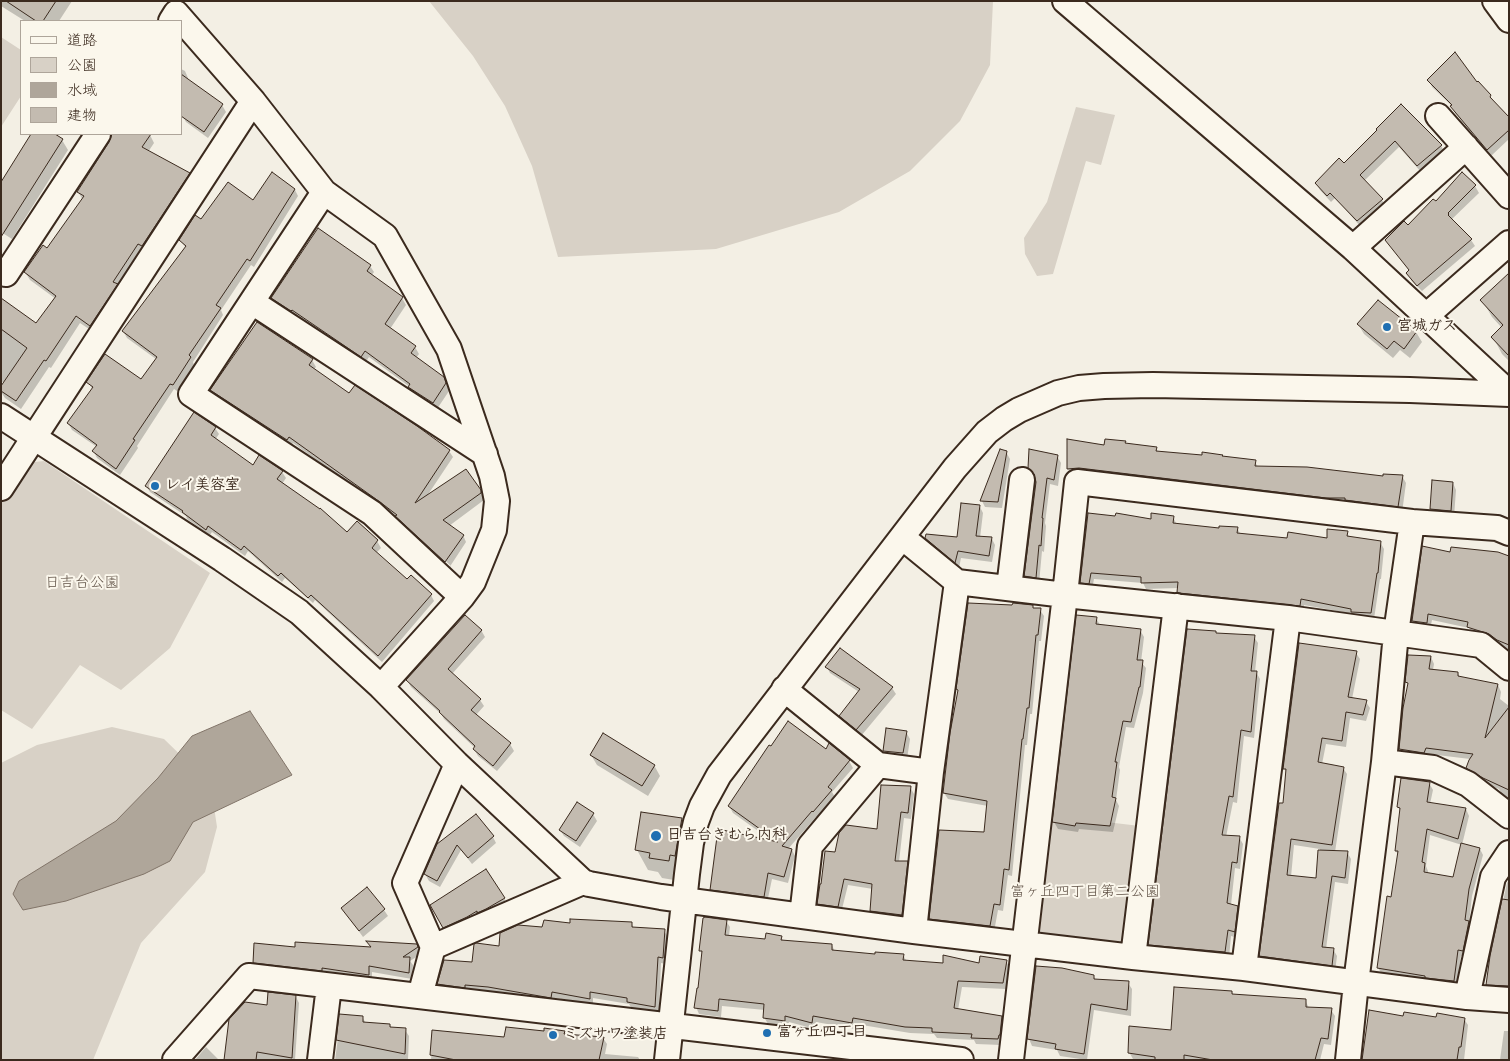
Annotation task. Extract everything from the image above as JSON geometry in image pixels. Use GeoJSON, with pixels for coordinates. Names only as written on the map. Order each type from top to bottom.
{"type":"FeatureCollection","features":[{"type":"Feature","properties":{"kind":"street"},"geometry":{"type":"LineString","coordinates":[[1065,1],[1353,248],[1509,394]]}},
{"type":"Feature","properties":{"kind":"street"},"geometry":{"type":"LineString","coordinates":[[1494,1],[1509,20]]}},
{"type":"Feature","properties":{"kind":"street"},"geometry":{"type":"LineString","coordinates":[[172,20],[176,13],[253,101],[324,192],[385,236],[449,349],[492,476],[497,501],[494,530],[473,582],[462,597],[381,687]]}},
{"type":"Feature","properties":{"kind":"street"},"geometry":{"type":"LineString","coordinates":[[1,488],[253,101]]}},
{"type":"Feature","properties":{"kind":"street"},"geometry":{"type":"LineString","coordinates":[[1438,116],[1509,196]]}},
{"type":"Feature","properties":{"kind":"street"},"geometry":{"type":"LineString","coordinates":[[1,271],[6,274],[97,135]]}},
{"type":"Feature","properties":{"kind":"street"},"geometry":{"type":"LineString","coordinates":[[1353,248],[1466,148]]}},
{"type":"Feature","properties":{"kind":"street"},"geometry":{"type":"LineString","coordinates":[[324,192],[191,394],[372,513],[462,597]]}},
{"type":"Feature","properties":{"kind":"street"},"geometry":{"type":"LineString","coordinates":[[1426,316],[1509,242]]}},
{"type":"Feature","properties":{"kind":"street"},"geometry":{"type":"LineString","coordinates":[[252,302],[485,454]]}},
{"type":"Feature","properties":{"kind":"street"},"geometry":{"type":"LineString","coordinates":[[667,1060],[691,843],[702,806],[719,775],[784,689],[955,468],[987,432],[1019,410],[1051,396],[1080,388],[1104,386],[1153,385],[1455,391],[1509,394]]}},
{"type":"Feature","properties":{"kind":"street"},"geometry":{"type":"LineString","coordinates":[[1,416],[222,559],[299,612],[381,687],[457,764],[583,882],[596,886],[685,900],[914,931],[1244,968],[1467,997],[1509,1000]]}},
{"type":"Feature","properties":{"kind":"street"},"geometry":{"type":"LineString","coordinates":[[1009,588],[1022,480]]}},
{"type":"Feature","properties":{"kind":"street"},"geometry":{"type":"LineString","coordinates":[[1011,1060],[1077,482],[1412,522],[1497,528],[1509,533]]}},
{"type":"Feature","properties":{"kind":"street"},"geometry":{"type":"LineString","coordinates":[[1348,1060],[1384,762],[1396,633],[1412,522]]}},
{"type":"Feature","properties":{"kind":"street"},"geometry":{"type":"LineString","coordinates":[[902,537],[957,582],[1288,618],[1481,645],[1509,668]]}},
{"type":"Feature","properties":{"kind":"street"},"geometry":{"type":"LineString","coordinates":[[914,931],[931,772],[957,582]]}},
{"type":"Feature","properties":{"kind":"street"},"geometry":{"type":"LineString","coordinates":[[1133,957],[1176,606]]}},
{"type":"Feature","properties":{"kind":"street"},"geometry":{"type":"LineString","coordinates":[[1244,968],[1288,618]]}},
{"type":"Feature","properties":{"kind":"street"},"geometry":{"type":"LineString","coordinates":[[784,689],[878,765],[931,772]]}},
{"type":"Feature","properties":{"kind":"street"},"geometry":{"type":"LineString","coordinates":[[1384,762],[1433,768],[1468,784],[1509,816]]}},
{"type":"Feature","properties":{"kind":"street"},"geometry":{"type":"LineString","coordinates":[[420,996],[433,947],[405,883],[457,764]]}},
{"type":"Feature","properties":{"kind":"street"},"geometry":{"type":"LineString","coordinates":[[802,916],[810,846],[878,765]]}},
{"type":"Feature","properties":{"kind":"street"},"geometry":{"type":"LineString","coordinates":[[1467,997],[1493,877],[1509,852]]}},
{"type":"Feature","properties":{"kind":"street"},"geometry":{"type":"LineString","coordinates":[[433,947],[583,882]]}},
{"type":"Feature","properties":{"kind":"street"},"geometry":{"type":"LineString","coordinates":[[175,1060],[249,976],[961,1060]]}},
{"type":"Feature","properties":{"kind":"street"},"geometry":{"type":"LineString","coordinates":[[320,1060],[329,986]]}},
{"type":"Feature","properties":{"kind":"green space"},"geometry":{"type":"Polygon","coordinates":[[[429,1],[993,1],[990,65],[960,121],[910,171],[839,212],[716,249],[558,257],[532,166],[505,106],[473,56],[429,1]]]}},
{"type":"Feature","properties":{"kind":"green space"},"geometry":{"type":"Polygon","coordinates":[[[1,37],[20,49],[20,98],[1,127],[1,37]]]}},
{"type":"Feature","properties":{"kind":"green space"},"geometry":{"type":"Polygon","coordinates":[[[1076,107],[1115,115],[1101,165],[1086,161],[1053,274],[1037,276],[1025,254],[1024,238],[1047,202],[1076,107]]]}},
{"type":"Feature","properties":{"kind":"green space","name":"日吉台公園"},"geometry":{"type":"Polygon","coordinates":[[[44,461],[210,573],[170,648],[121,690],[80,665],[32,729],[1,710],[1,502],[26,463],[44,461]]]}},
{"type":"Feature","properties":{"kind":"green space"},"geometry":{"type":"Polygon","coordinates":[[[112,727],[164,739],[199,773],[213,800],[217,827],[205,872],[141,943],[93,1060],[1,1060],[1,763],[37,745],[112,727]]]}},
{"type":"Feature","properties":{"kind":"green space","name":"富ヶ丘四丁目第二公園"},"geometry":{"type":"Polygon","coordinates":[[[1047,815],[1140,826],[1129,940],[1118,949],[1041,937],[1031,925],[1047,815]]]}},
{"type":"Feature","properties":{"kind":"water"},"geometry":{"type":"Polygon","coordinates":[[[250,711],[292,775],[193,822],[170,861],[144,874],[66,901],[23,910],[13,894],[19,881],[116,821],[158,778],[192,736],[250,711]]]}},
{"type":"Feature","properties":{"kind":"building"},"geometry":{"type":"Polygon","coordinates":[[[6,1],[56,1],[44,20],[34,20],[6,1]]]}},
{"type":"Feature","properties":{"kind":"building"},"geometry":{"type":"Polygon","coordinates":[[[1455,52],[1477,82],[1491,95],[1490,97],[1509,117],[1509,130],[1487,150],[1450,106],[1452,105],[1427,80],[1455,52]]]}},
{"type":"Feature","properties":{"kind":"building"},"geometry":{"type":"Polygon","coordinates":[[[182,75],[223,104],[204,132],[182,117],[182,75]]]}},
{"type":"Feature","properties":{"kind":"building"},"geometry":{"type":"Polygon","coordinates":[[[1401,104],[1442,145],[1417,166],[1395,141],[1360,175],[1383,199],[1357,221],[1330,193],[1327,196],[1315,183],[1339,158],[1344,163],[1401,104]]]}},
{"type":"Feature","properties":{"kind":"building"},"geometry":{"type":"Polygon","coordinates":[[[30,135],[57,135],[63,139],[1,237],[1,182],[30,135]]]}},
{"type":"Feature","properties":{"kind":"building"},"geometry":{"type":"Polygon","coordinates":[[[112,135],[150,135],[142,147],[190,173],[142,246],[138,244],[113,282],[118,284],[90,326],[76,316],[16,401],[1,391],[1,386],[27,348],[1,329],[1,298],[36,323],[56,296],[24,272],[43,245],[47,248],[84,196],[77,192],[112,135]]]}},
{"type":"Feature","properties":{"kind":"building"},"geometry":{"type":"Polygon","coordinates":[[[272,172],[295,189],[250,261],[247,259],[216,305],[221,308],[189,355],[191,357],[173,385],[170,384],[133,439],[135,440],[116,469],[92,451],[97,445],[67,423],[93,387],[86,382],[105,354],[141,379],[157,357],[122,331],[186,246],[179,240],[195,215],[201,219],[228,182],[253,200],[272,172]]]}},
{"type":"Feature","properties":{"kind":"building"},"geometry":{"type":"Polygon","coordinates":[[[1462,172],[1476,185],[1448,215],[1472,239],[1417,286],[1406,273],[1409,270],[1385,240],[1404,221],[1408,225],[1433,199],[1436,201],[1462,172]]]}},
{"type":"Feature","properties":{"kind":"building"},"geometry":{"type":"Polygon","coordinates":[[[318,228],[371,265],[367,271],[403,297],[385,324],[416,346],[411,353],[444,377],[446,383],[433,403],[408,387],[410,384],[365,351],[361,357],[271,298],[318,228]]]}},
{"type":"Feature","properties":{"kind":"building"},"geometry":{"type":"Polygon","coordinates":[[[1509,273],[1509,356],[1491,337],[1503,325],[1480,300],[1509,273]]]}},
{"type":"Feature","properties":{"kind":"building","name":"宮城ガス"},"geometry":{"type":"Polygon","coordinates":[[[1378,300],[1417,331],[1404,349],[1394,341],[1387,349],[1357,324],[1378,300]]]}},
{"type":"Feature","properties":{"kind":"building"},"geometry":{"type":"Polygon","coordinates":[[[257,322],[313,359],[309,365],[349,393],[355,385],[450,450],[415,503],[466,469],[481,490],[481,493],[443,520],[464,535],[445,562],[395,516],[397,515],[380,502],[289,437],[287,440],[210,390],[257,322]]]}},
{"type":"Feature","properties":{"kind":"building"},"geometry":{"type":"Polygon","coordinates":[[[194,412],[216,427],[211,435],[253,465],[259,455],[283,471],[277,479],[320,508],[347,532],[357,521],[378,540],[372,548],[407,579],[411,575],[432,594],[378,656],[311,595],[308,598],[281,573],[278,576],[244,546],[241,550],[208,526],[206,530],[183,511],[145,486],[194,412]]]}},
{"type":"Feature","properties":{"kind":"building"},"geometry":{"type":"Polygon","coordinates":[[[1067,439],[1104,445],[1105,439],[1126,441],[1125,443],[1157,447],[1156,451],[1202,455],[1202,452],[1256,460],[1255,466],[1307,467],[1383,476],[1383,474],[1403,475],[1398,507],[1345,500],[1345,498],[1326,498],[1079,468],[1067,469],[1067,439]]]}},
{"type":"Feature","properties":{"kind":"building"},"geometry":{"type":"Polygon","coordinates":[[[1000,449],[1007,451],[998,502],[980,501],[1000,449]]]}},
{"type":"Feature","properties":{"kind":"building"},"geometry":{"type":"Polygon","coordinates":[[[1029,449],[1058,455],[1054,480],[1047,478],[1036,578],[1024,576],[1036,482],[1034,474],[1028,468],[1029,449]]]}},
{"type":"Feature","properties":{"kind":"building"},"geometry":{"type":"Polygon","coordinates":[[[1432,480],[1453,482],[1451,511],[1430,509],[1432,480]]]}},
{"type":"Feature","properties":{"kind":"building"},"geometry":{"type":"Polygon","coordinates":[[[961,503],[980,505],[976,536],[992,537],[989,556],[958,551],[955,563],[925,538],[926,534],[957,537],[961,503]]]}},
{"type":"Feature","properties":{"kind":"building"},"geometry":{"type":"Polygon","coordinates":[[[1088,513],[1115,516],[1116,513],[1151,519],[1151,513],[1174,516],[1173,523],[1219,528],[1219,526],[1238,527],[1237,533],[1287,538],[1288,532],[1327,538],[1327,529],[1348,531],[1347,536],[1381,541],[1371,613],[1351,612],[1351,609],[1301,599],[1300,606],[1179,593],[1177,592],[1178,582],[1141,583],[1141,577],[1091,573],[1089,584],[1080,583],[1088,513]]]}},
{"type":"Feature","properties":{"kind":"building"},"geometry":{"type":"Polygon","coordinates":[[[1422,546],[1450,552],[1451,547],[1498,552],[1509,556],[1509,645],[1489,634],[1467,627],[1468,622],[1428,614],[1427,623],[1412,621],[1422,546]]]}},
{"type":"Feature","properties":{"kind":"building"},"geometry":{"type":"Polygon","coordinates":[[[968,603],[1012,605],[1013,603],[1033,605],[1033,608],[1041,608],[1038,635],[1036,635],[1029,708],[1027,708],[1022,739],[1009,870],[1004,869],[1000,905],[994,904],[990,926],[929,919],[939,830],[984,832],[987,801],[943,793],[968,603]]]}},
{"type":"Feature","properties":{"kind":"building"},"geometry":{"type":"Polygon","coordinates":[[[465,615],[482,630],[448,669],[481,699],[471,710],[511,743],[493,766],[473,749],[475,746],[406,680],[465,615]]]}},
{"type":"Feature","properties":{"kind":"building"},"geometry":{"type":"Polygon","coordinates":[[[1076,615],[1097,617],[1096,624],[1141,629],[1137,660],[1143,660],[1140,687],[1131,722],[1123,721],[1115,762],[1117,762],[1112,797],[1116,798],[1110,826],[1076,823],[1075,826],[1052,822],[1076,615]]]}},
{"type":"Feature","properties":{"kind":"building"},"geometry":{"type":"Polygon","coordinates":[[[1187,629],[1255,635],[1251,671],[1257,671],[1251,732],[1241,730],[1233,797],[1229,796],[1222,835],[1240,836],[1237,863],[1232,862],[1227,903],[1238,906],[1235,932],[1228,930],[1225,952],[1148,945],[1187,629]]]}},
{"type":"Feature","properties":{"kind":"building"},"geometry":{"type":"Polygon","coordinates":[[[1299,643],[1357,651],[1348,697],[1367,700],[1363,715],[1346,712],[1342,741],[1322,738],[1318,762],[1344,767],[1332,845],[1291,839],[1287,875],[1316,878],[1318,850],[1348,851],[1345,878],[1332,876],[1322,947],[1334,948],[1332,966],[1259,956],[1279,803],[1283,803],[1286,769],[1283,769],[1299,643]]]}},
{"type":"Feature","properties":{"kind":"building"},"geometry":{"type":"Polygon","coordinates":[[[840,648],[893,687],[856,730],[839,716],[860,689],[825,667],[840,648]]]}},
{"type":"Feature","properties":{"kind":"building"},"geometry":{"type":"Polygon","coordinates":[[[1408,655],[1431,656],[1429,669],[1458,672],[1458,676],[1498,684],[1485,738],[1509,707],[1509,790],[1466,768],[1473,754],[1426,748],[1424,753],[1399,749],[1403,708],[1408,683],[1405,682],[1408,655]]]}},
{"type":"Feature","properties":{"kind":"building"},"geometry":{"type":"Polygon","coordinates":[[[788,721],[826,749],[829,743],[850,760],[828,787],[832,790],[782,846],[792,849],[784,877],[768,873],[764,897],[710,890],[718,829],[778,842],[728,806],[769,745],[771,746],[788,721]]]}},
{"type":"Feature","properties":{"kind":"building"},"geometry":{"type":"Polygon","coordinates":[[[886,728],[907,731],[903,753],[883,751],[886,728]]]}},
{"type":"Feature","properties":{"kind":"building"},"geometry":{"type":"Polygon","coordinates":[[[603,733],[655,765],[642,786],[590,755],[603,733]]]}},
{"type":"Feature","properties":{"kind":"building"},"geometry":{"type":"Polygon","coordinates":[[[1401,778],[1430,782],[1427,802],[1466,808],[1458,839],[1427,829],[1422,862],[1425,863],[1424,872],[1453,877],[1461,843],[1480,848],[1469,889],[1465,920],[1469,921],[1463,951],[1458,950],[1454,981],[1425,978],[1425,976],[1377,968],[1387,896],[1391,897],[1398,851],[1395,851],[1400,808],[1397,807],[1401,778]]]}},
{"type":"Feature","properties":{"kind":"building"},"geometry":{"type":"Polygon","coordinates":[[[881,785],[911,786],[908,813],[901,812],[895,861],[908,861],[902,915],[870,911],[872,884],[844,879],[838,907],[817,904],[825,851],[835,852],[839,833],[846,825],[877,829],[881,785]]]}},
{"type":"Feature","properties":{"kind":"building"},"geometry":{"type":"Polygon","coordinates":[[[577,802],[594,813],[576,841],[559,830],[577,802]]]}},
{"type":"Feature","properties":{"kind":"building"},"geometry":{"type":"Polygon","coordinates":[[[641,812],[682,818],[675,856],[670,855],[669,861],[649,858],[650,853],[635,850],[641,812]]]}},
{"type":"Feature","properties":{"kind":"building"},"geometry":{"type":"Polygon","coordinates":[[[476,814],[494,836],[468,858],[457,845],[437,881],[424,874],[437,844],[476,814]]]}},
{"type":"Feature","properties":{"kind":"building"},"geometry":{"type":"Polygon","coordinates":[[[486,869],[505,898],[486,909],[477,913],[477,911],[443,928],[430,905],[486,869]]]}},
{"type":"Feature","properties":{"kind":"building"},"geometry":{"type":"Polygon","coordinates":[[[367,887],[385,909],[359,931],[341,908],[367,887]]]}},
{"type":"Feature","properties":{"kind":"building"},"geometry":{"type":"Polygon","coordinates":[[[1502,899],[1509,900],[1509,986],[1486,985],[1490,956],[1502,899]]]}},
{"type":"Feature","properties":{"kind":"building"},"geometry":{"type":"Polygon","coordinates":[[[703,918],[727,920],[725,935],[765,939],[766,933],[782,936],[781,940],[832,944],[832,950],[875,954],[875,952],[904,954],[903,960],[943,963],[943,955],[979,963],[980,956],[1007,960],[1003,983],[958,981],[954,1008],[1002,1016],[1000,1035],[998,1039],[971,1038],[972,1034],[932,1032],[932,1028],[905,1027],[853,1018],[852,1023],[813,1016],[812,1023],[785,1016],[785,1021],[763,1018],[764,1004],[719,999],[718,1011],[694,1008],[702,951],[699,951],[703,918]]]}},
{"type":"Feature","properties":{"kind":"building"},"geometry":{"type":"Polygon","coordinates":[[[570,919],[632,922],[632,927],[665,929],[663,958],[658,957],[655,1007],[627,1002],[627,998],[590,992],[590,999],[552,992],[551,998],[488,987],[465,985],[465,988],[437,984],[444,960],[472,962],[474,944],[476,943],[499,946],[500,933],[518,925],[542,927],[544,920],[570,923],[570,919]]]}},
{"type":"Feature","properties":{"kind":"building"},"geometry":{"type":"Polygon","coordinates":[[[366,941],[417,944],[418,947],[403,957],[410,957],[409,973],[369,966],[369,975],[322,968],[322,971],[253,963],[254,943],[295,947],[295,942],[371,947],[366,941]]]}},
{"type":"Feature","properties":{"kind":"building"},"geometry":{"type":"Polygon","coordinates":[[[1036,966],[1062,968],[1094,975],[1094,979],[1129,981],[1127,1010],[1091,1004],[1084,1054],[1055,1049],[1056,1044],[1027,1039],[1036,966]]]}},
{"type":"Feature","properties":{"kind":"building"},"geometry":{"type":"Polygon","coordinates":[[[1174,987],[1232,991],[1232,994],[1306,999],[1306,1007],[1332,1008],[1328,1039],[1321,1038],[1315,1060],[1213,1060],[1184,1055],[1184,1060],[1155,1060],[1155,1057],[1128,1053],[1129,1026],[1171,1030],[1174,987]]]}},
{"type":"Feature","properties":{"kind":"building"},"geometry":{"type":"Polygon","coordinates":[[[268,992],[296,995],[292,1058],[257,1052],[256,1060],[224,1060],[229,1019],[245,1002],[267,1005],[268,992]]]}},
{"type":"Feature","properties":{"kind":"building"},"geometry":{"type":"Polygon","coordinates":[[[1369,1010],[1403,1016],[1404,1012],[1436,1017],[1437,1013],[1465,1018],[1457,1060],[1362,1060],[1369,1010]]]}},
{"type":"Feature","properties":{"kind":"building"},"geometry":{"type":"Polygon","coordinates":[[[339,1014],[363,1016],[363,1022],[390,1024],[390,1027],[406,1028],[405,1054],[336,1040],[339,1014]]]}},
{"type":"Feature","properties":{"kind":"building"},"geometry":{"type":"Polygon","coordinates":[[[506,1027],[544,1031],[544,1028],[565,1031],[564,1034],[604,1037],[599,1060],[456,1060],[430,1055],[432,1030],[504,1037],[506,1027]]]}},
{"type":"Feature","properties":{"kind":"place","name":"宮城ガス"},"geometry":{"type":"Point","coordinates":[1387,327]}},
{"type":"Feature","properties":{"kind":"place","name":"レイ美容室"},"geometry":{"type":"Point","coordinates":[155,486]}},
{"type":"Feature","properties":{"kind":"place","name":"日吉台きむら内科"},"geometry":{"type":"Point","coordinates":[656,836]}},
{"type":"Feature","properties":{"kind":"place","name":"富ヶ丘四丁目"},"geometry":{"type":"Point","coordinates":[767,1033]}},
{"type":"Feature","properties":{"kind":"place","name":"ミズサワ塗装店"},"geometry":{"type":"Point","coordinates":[553,1035]}}]}
